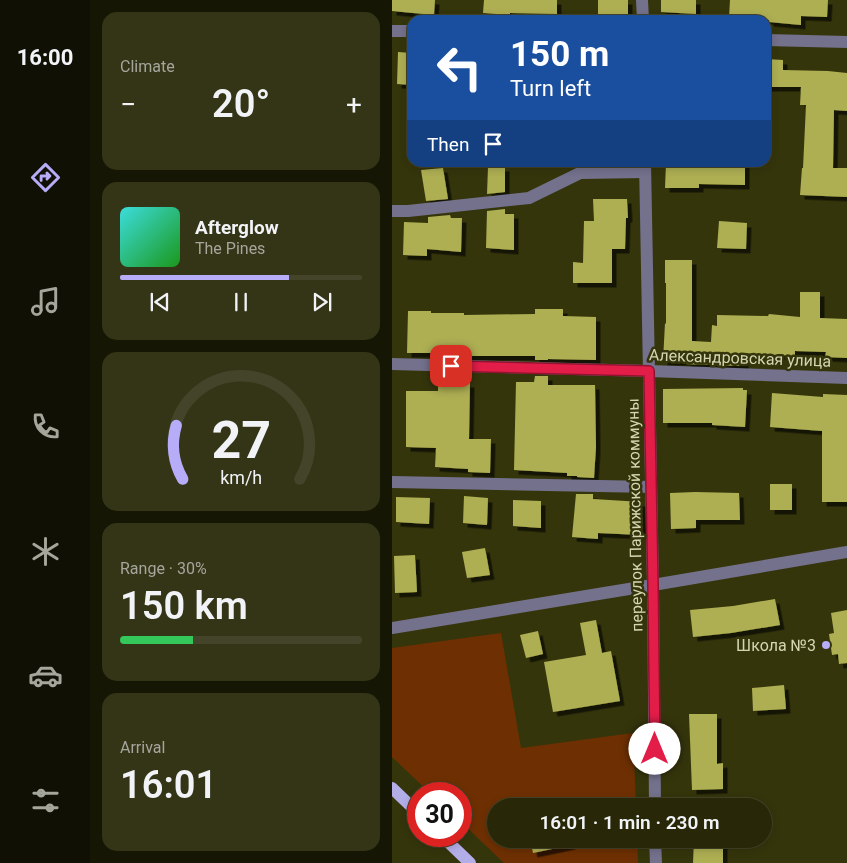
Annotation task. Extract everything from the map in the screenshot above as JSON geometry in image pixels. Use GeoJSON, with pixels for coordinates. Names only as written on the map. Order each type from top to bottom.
{"type":"FeatureCollection","features":[{"type":"Feature","properties":{"kind":"main road"},"geometry":{"type":"LineString","coordinates":[[392,788],[407,802]]}},
{"type":"Feature","properties":{"kind":"main road"},"geometry":{"type":"LineString","coordinates":[[453,847],[470,863]]}},
{"type":"Feature","properties":{"kind":"street"},"geometry":{"type":"LineString","coordinates":[[642,0],[642,15]]}},
{"type":"Feature","properties":{"kind":"street"},"geometry":{"type":"LineString","coordinates":[[392,31],[407,31]]}},
{"type":"Feature","properties":{"kind":"street"},"geometry":{"type":"LineString","coordinates":[[771,40],[846,42]]}},
{"type":"Feature","properties":{"kind":"street"},"geometry":{"type":"LineString","coordinates":[[392,211],[408,211],[529,198],[580,173],[645,167]]}},
{"type":"Feature","properties":{"kind":"street","name":"переулок Парижской коммуны"},"geometry":{"type":"LineString","coordinates":[[645,167],[652,487],[655,798]]}},
{"type":"Feature","properties":{"kind":"street","name":"Александровская улица"},"geometry":{"type":"LineString","coordinates":[[392,364],[846,378]]}},
{"type":"Feature","properties":{"kind":"street"},"geometry":{"type":"LineString","coordinates":[[392,482],[652,487]]}},
{"type":"Feature","properties":{"kind":"street"},"geometry":{"type":"LineString","coordinates":[[392,628],[846,552]]}},
{"type":"Feature","properties":{"kind":"street"},"geometry":{"type":"LineString","coordinates":[[655,848],[656,863]]}},
{"type":"Feature","properties":{"kind":"shaded area"},"geometry":{"type":"Polygon","coordinates":[[[501,633],[521,748],[633,733],[636,798],[487,798],[487,847],[472,832],[472,782],[418,782],[392,757],[392,648],[501,633]]]}},
{"type":"Feature","properties":{"kind":"shaded area"},"geometry":{"type":"Polygon","coordinates":[[[488,848],[637,848],[638,863],[504,863],[488,848]]]}},
{"type":"Feature","properties":{"kind":"building"},"geometry":{"type":"Polygon","coordinates":[[[392,0],[435,0],[434,15],[392,11],[392,0]]]}},
{"type":"Feature","properties":{"kind":"building"},"geometry":{"type":"Polygon","coordinates":[[[484,0],[557,0],[557,14],[510,13],[510,15],[483,13],[484,0]]]}},
{"type":"Feature","properties":{"kind":"building"},"geometry":{"type":"Polygon","coordinates":[[[598,0],[628,0],[628,15],[598,15],[598,0]]]}},
{"type":"Feature","properties":{"kind":"building"},"geometry":{"type":"Polygon","coordinates":[[[661,0],[696,0],[696,14],[661,12],[661,0]]]}},
{"type":"Feature","properties":{"kind":"building"},"geometry":{"type":"Polygon","coordinates":[[[730,0],[828,0],[827,17],[801,16],[801,25],[771,22],[771,15],[729,15],[730,0]]]}},
{"type":"Feature","properties":{"kind":"building"},"geometry":{"type":"Polygon","coordinates":[[[398,52],[407,53],[407,85],[397,84],[398,52]]]}},
{"type":"Feature","properties":{"kind":"building"},"geometry":{"type":"Polygon","coordinates":[[[771,59],[783,60],[783,70],[847,73],[847,111],[834,110],[833,168],[847,168],[847,197],[800,195],[806,105],[800,105],[801,87],[771,87],[771,59]]]}},
{"type":"Feature","properties":{"kind":"building"},"geometry":{"type":"Polygon","coordinates":[[[488,167],[505,167],[505,192],[487,194],[488,167]]]}},
{"type":"Feature","properties":{"kind":"building"},"geometry":{"type":"Polygon","coordinates":[[[666,167],[745,167],[745,185],[699,184],[699,188],[665,188],[666,167]]]}},
{"type":"Feature","properties":{"kind":"building"},"geometry":{"type":"Polygon","coordinates":[[[443,168],[448,199],[426,201],[421,170],[443,168]]]}},
{"type":"Feature","properties":{"kind":"building"},"geometry":{"type":"Polygon","coordinates":[[[593,199],[627,199],[628,218],[626,218],[625,249],[612,249],[612,283],[573,283],[573,262],[583,263],[584,221],[594,221],[593,199]]]}},
{"type":"Feature","properties":{"kind":"building"},"geometry":{"type":"Polygon","coordinates":[[[505,209],[505,214],[514,214],[514,250],[486,248],[487,211],[505,209]]]}},
{"type":"Feature","properties":{"kind":"building"},"geometry":{"type":"Polygon","coordinates":[[[450,215],[451,218],[462,218],[461,252],[427,249],[427,256],[403,255],[404,222],[428,223],[428,217],[450,215]]]}},
{"type":"Feature","properties":{"kind":"building"},"geometry":{"type":"Polygon","coordinates":[[[719,221],[747,223],[746,249],[717,248],[719,221]]]}},
{"type":"Feature","properties":{"kind":"building"},"geometry":{"type":"Polygon","coordinates":[[[665,260],[692,260],[692,341],[711,342],[712,325],[717,326],[717,315],[768,316],[769,314],[800,317],[800,292],[820,292],[820,318],[847,319],[847,358],[825,357],[826,352],[795,351],[795,356],[744,353],[744,366],[686,364],[686,361],[663,361],[666,324],[665,260]]]}},
{"type":"Feature","properties":{"kind":"building"},"geometry":{"type":"Polygon","coordinates":[[[535,309],[563,309],[563,316],[596,317],[596,360],[535,360],[535,356],[437,356],[437,353],[407,353],[408,311],[464,313],[464,315],[535,314],[535,309]]]}},
{"type":"Feature","properties":{"kind":"building"},"geometry":{"type":"Polygon","coordinates":[[[535,376],[548,376],[548,385],[595,385],[596,447],[594,478],[567,476],[567,473],[514,470],[516,382],[534,382],[535,376]]]}},
{"type":"Feature","properties":{"kind":"building"},"geometry":{"type":"Polygon","coordinates":[[[438,382],[470,383],[469,439],[491,439],[490,473],[468,472],[468,469],[435,467],[436,448],[406,447],[406,391],[438,391],[438,382]]]}},
{"type":"Feature","properties":{"kind":"building"},"geometry":{"type":"Polygon","coordinates":[[[743,388],[743,390],[747,390],[745,427],[712,425],[712,423],[663,423],[663,389],[743,388]]]}},
{"type":"Feature","properties":{"kind":"building"},"geometry":{"type":"Polygon","coordinates":[[[772,393],[823,397],[823,394],[847,395],[847,502],[822,502],[822,431],[770,427],[772,393]]]}},
{"type":"Feature","properties":{"kind":"building"},"geometry":{"type":"Polygon","coordinates":[[[770,484],[792,484],[792,510],[770,510],[770,484]]]}},
{"type":"Feature","properties":{"kind":"building"},"geometry":{"type":"Polygon","coordinates":[[[670,493],[739,493],[740,520],[696,520],[696,528],[671,529],[670,493]]]}},
{"type":"Feature","properties":{"kind":"building"},"geometry":{"type":"Polygon","coordinates":[[[576,494],[593,494],[593,499],[642,502],[641,535],[598,533],[598,539],[572,537],[576,494]]]}},
{"type":"Feature","properties":{"kind":"building"},"geometry":{"type":"Polygon","coordinates":[[[464,496],[488,498],[487,525],[463,523],[464,496]]]}},
{"type":"Feature","properties":{"kind":"building"},"geometry":{"type":"Polygon","coordinates":[[[396,497],[430,498],[429,524],[396,522],[396,497]]]}},
{"type":"Feature","properties":{"kind":"building"},"geometry":{"type":"Polygon","coordinates":[[[513,500],[541,501],[541,528],[513,526],[513,500]]]}},
{"type":"Feature","properties":{"kind":"building"},"geometry":{"type":"Polygon","coordinates":[[[485,548],[490,575],[467,578],[462,552],[485,548]]]}},
{"type":"Feature","properties":{"kind":"building"},"geometry":{"type":"Polygon","coordinates":[[[415,555],[417,592],[395,593],[394,556],[415,555]]]}},
{"type":"Feature","properties":{"kind":"building"},"geometry":{"type":"Polygon","coordinates":[[[775,599],[780,625],[693,637],[690,610],[733,606],[775,599]]]}},
{"type":"Feature","properties":{"kind":"building"},"geometry":{"type":"Polygon","coordinates":[[[847,610],[847,663],[839,664],[838,654],[832,655],[829,634],[834,633],[831,613],[847,610]]]}},
{"type":"Feature","properties":{"kind":"building"},"geometry":{"type":"Polygon","coordinates":[[[596,620],[602,653],[611,651],[620,701],[553,712],[544,662],[586,655],[580,623],[596,620]]]}},
{"type":"Feature","properties":{"kind":"building"},"geometry":{"type":"Polygon","coordinates":[[[538,631],[543,654],[526,658],[520,635],[538,631]]]}},
{"type":"Feature","properties":{"kind":"building"},"geometry":{"type":"Polygon","coordinates":[[[784,685],[786,709],[753,711],[752,688],[784,685]]]}},
{"type":"Feature","properties":{"kind":"building"},"geometry":{"type":"Polygon","coordinates":[[[689,714],[717,714],[717,764],[723,763],[723,789],[692,790],[689,714]]]}},
{"type":"Feature","properties":{"kind":"building"},"geometry":{"type":"Polygon","coordinates":[[[532,848],[557,848],[533,853],[532,848]]]}},
{"type":"Feature","properties":{"kind":"building"},"geometry":{"type":"Polygon","coordinates":[[[694,848],[723,848],[723,863],[693,863],[694,848]]]}},
{"type":"Feature","properties":{"kind":"place","name":"Школа №3"},"geometry":{"type":"Point","coordinates":[826,645]}},
{"type":"Feature","properties":{"kind":"route"},"geometry":{"type":"LineString","coordinates":[[451,366],[649,371],[655,749]]}}]}
